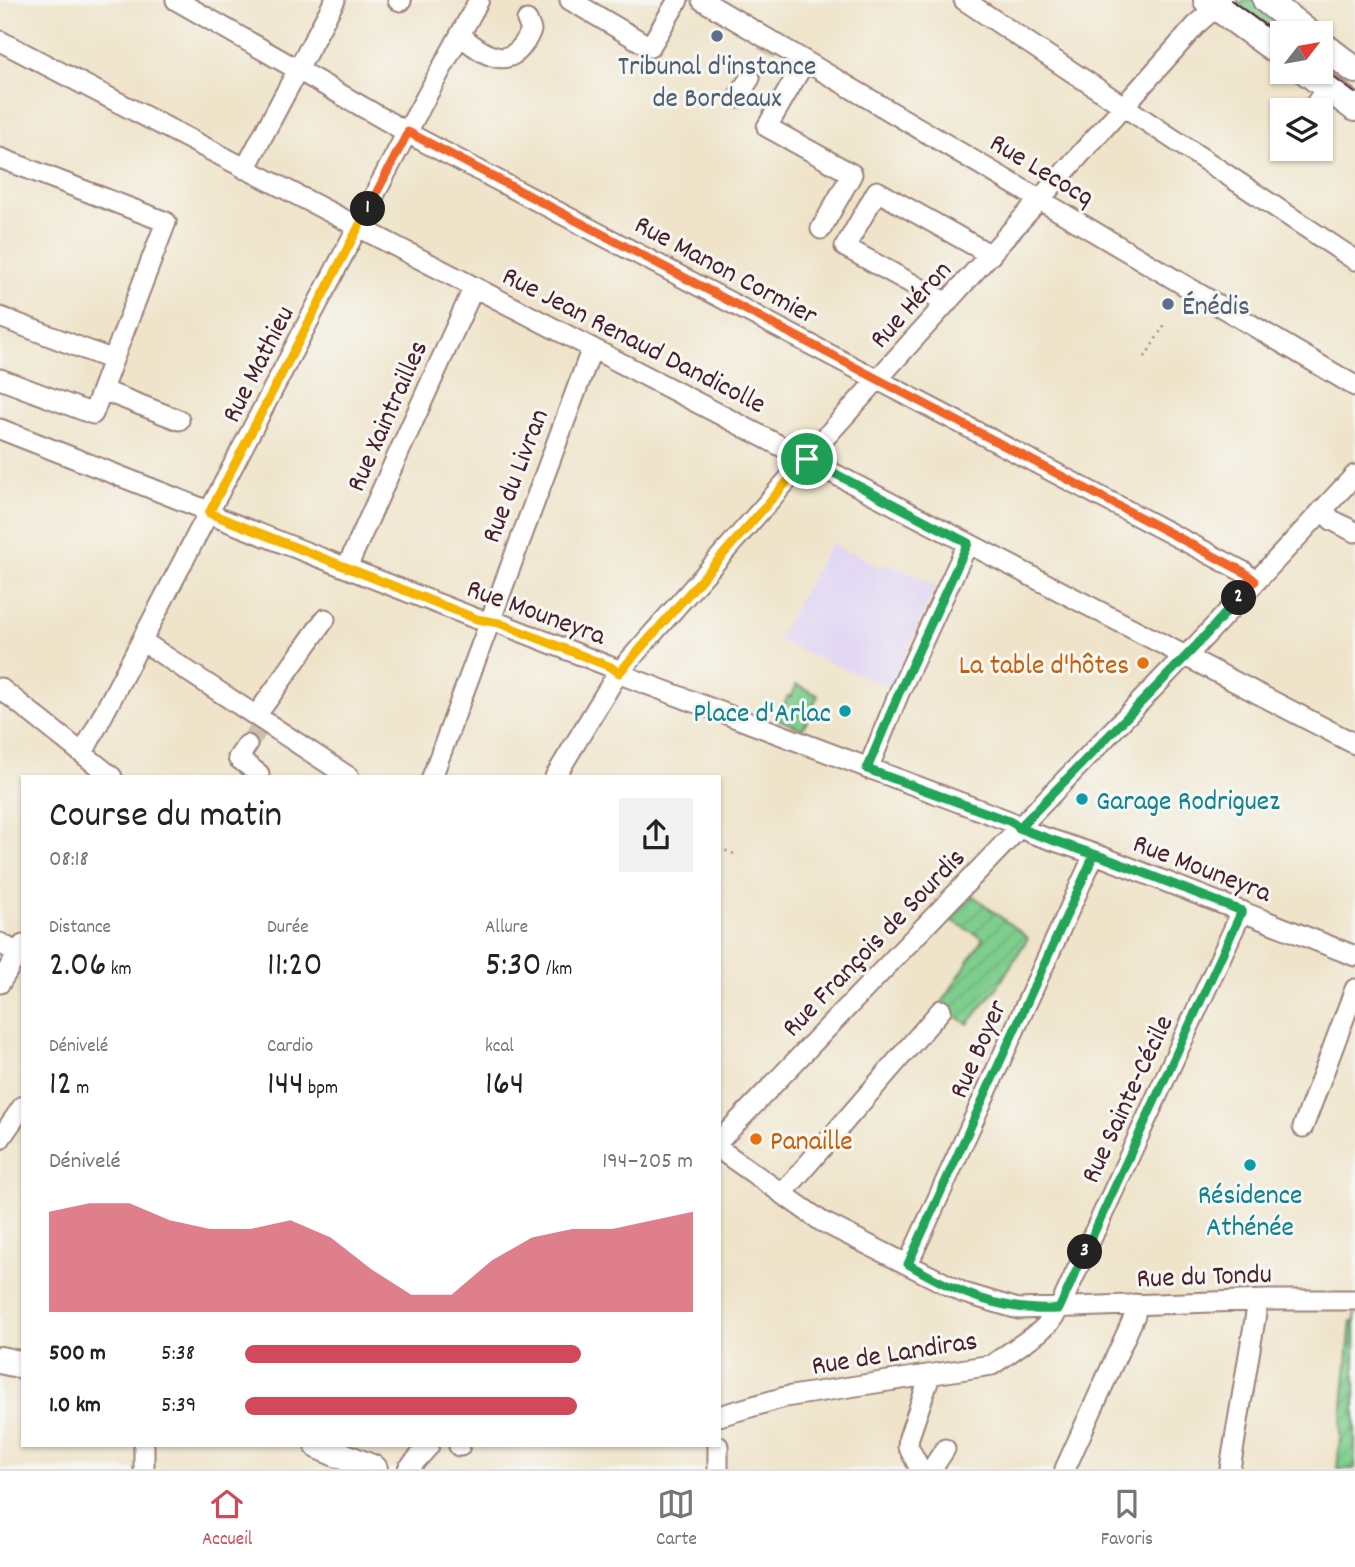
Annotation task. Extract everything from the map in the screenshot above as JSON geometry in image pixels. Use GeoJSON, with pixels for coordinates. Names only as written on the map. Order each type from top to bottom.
{"type":"FeatureCollection","features":[{"type":"Feature","properties":{"kind":"main road"},"geometry":{"type":"LineString","coordinates":[[1266,0],[1293,21]]}},
{"type":"Feature","properties":{"kind":"main road"},"geometry":{"type":"LineString","coordinates":[[1216,3],[1270,45]]}},
{"type":"Feature","properties":{"kind":"main road"},"geometry":{"type":"LineString","coordinates":[[1334,54],[1355,70]]}},
{"type":"Feature","properties":{"kind":"main road"},"geometry":{"type":"LineString","coordinates":[[1322,84],[1355,108]]}},
{"type":"Feature","properties":{"kind":"main road"},"geometry":{"type":"LineString","coordinates":[[0,1360],[21,1365]]}},
{"type":"Feature","properties":{"kind":"main road"},"geometry":{"type":"LineString","coordinates":[[321,1447],[374,1469]]}},
{"type":"Feature","properties":{"kind":"street"},"geometry":{"type":"LineString","coordinates":[[245,169],[335,0]]}},
{"type":"Feature","properties":{"kind":"street","name":"Rue Mathieu"},"geometry":{"type":"LineString","coordinates":[[83,753],[479,0]]}},
{"type":"Feature","properties":{"kind":"street"},"geometry":{"type":"LineString","coordinates":[[570,0],[650,47],[678,0]]}},
{"type":"Feature","properties":{"kind":"street","name":"Rue Lecocq"},"geometry":{"type":"LineString","coordinates":[[702,0],[771,46],[805,61],[1355,386]]}},
{"type":"Feature","properties":{"kind":"street"},"geometry":{"type":"LineString","coordinates":[[964,0],[1355,260]]}},
{"type":"Feature","properties":{"kind":"street","name":"Rue Manon Cormier"},"geometry":{"type":"LineString","coordinates":[[179,1],[408,132],[1244,572],[1255,581]]}},
{"type":"Feature","properties":{"kind":"street","name":"Rue Héron"},"geometry":{"type":"LineString","coordinates":[[556,775],[619,673],[878,379],[1216,3]]}},
{"type":"Feature","properties":{"kind":"street"},"geometry":{"type":"LineString","coordinates":[[460,35],[490,58],[503,59],[512,55],[528,38],[531,30],[527,20]]}},
{"type":"Feature","properties":{"kind":"street","name":"Rue Jean Renaud Dandicolle"},"geometry":{"type":"LineString","coordinates":[[0,41],[1355,744]]}},
{"type":"Feature","properties":{"kind":"street"},"geometry":{"type":"LineString","coordinates":[[805,61],[766,127],[852,174],[821,229]]}},
{"type":"Feature","properties":{"kind":"street"},"geometry":{"type":"LineString","coordinates":[[737,98],[750,78]]}},
{"type":"Feature","properties":{"kind":"street"},"geometry":{"type":"LineString","coordinates":[[0,158],[166,222],[93,414],[0,379]]}},
{"type":"Feature","properties":{"kind":"street"},"geometry":{"type":"LineString","coordinates":[[947,303],[845,247],[877,191],[990,254]]}},
{"type":"Feature","properties":{"kind":"street","name":"Rue Xaintrailles"},"geometry":{"type":"LineString","coordinates":[[347,567],[474,286]]}},
{"type":"Feature","properties":{"kind":"street"},"geometry":{"type":"LineString","coordinates":[[0,317],[113,360]]}},
{"type":"Feature","properties":{"kind":"street","name":"Rue du Livran"},"geometry":{"type":"LineString","coordinates":[[433,775],[592,348]]}},
{"type":"Feature","properties":{"kind":"street"},"geometry":{"type":"LineString","coordinates":[[102,390],[179,419]]}},
{"type":"Feature","properties":{"kind":"street","name":"Rue Mouneyra"},"geometry":{"type":"LineString","coordinates":[[0,429],[488,622],[499,623],[611,667],[619,673],[1355,956]]}},
{"type":"Feature","properties":{"kind":"street","name":"Rue François de Sourdis"},"geometry":{"type":"LineString","coordinates":[[721,1139],[1195,647],[1355,475]]}},
{"type":"Feature","properties":{"kind":"street"},"geometry":{"type":"LineString","coordinates":[[1322,510],[1332,520],[1355,532]]}},
{"type":"Feature","properties":{"kind":"street"},"geometry":{"type":"LineString","coordinates":[[867,769],[968,543]]}},
{"type":"Feature","properties":{"kind":"street"},"geometry":{"type":"LineString","coordinates":[[260,722],[325,619]]}},
{"type":"Feature","properties":{"kind":"street"},"geometry":{"type":"LineString","coordinates":[[142,641],[260,722],[346,775]]}},
{"type":"Feature","properties":{"kind":"street"},"geometry":{"type":"LineString","coordinates":[[0,688],[110,775]]}},
{"type":"Feature","properties":{"kind":"street"},"geometry":{"type":"LineString","coordinates":[[247,745],[238,758],[259,774]]}},
{"type":"Feature","properties":{"kind":"street","name":"Rue Boyer"},"geometry":{"type":"LineString","coordinates":[[908,1264],[1094,855]]}},
{"type":"Feature","properties":{"kind":"street","name":"Rue Sainte-Cécile"},"geometry":{"type":"LineString","coordinates":[[1059,1309],[1242,911]]}},
{"type":"Feature","properties":{"kind":"street"},"geometry":{"type":"LineString","coordinates":[[0,943],[21,952],[0,983]]}},
{"type":"Feature","properties":{"kind":"street"},"geometry":{"type":"LineString","coordinates":[[1303,1127],[1355,989]]}},
{"type":"Feature","properties":{"kind":"street"},"geometry":{"type":"LineString","coordinates":[[782,1194],[941,1010]]}},
{"type":"Feature","properties":{"kind":"street"},"geometry":{"type":"LineString","coordinates":[[0,1139],[21,1108]]}},
{"type":"Feature","properties":{"kind":"street","name":"Rue du Tondu"},"geometry":{"type":"LineString","coordinates":[[721,1150],[821,1221],[981,1300],[1018,1309],[1355,1300]]}},
{"type":"Feature","properties":{"kind":"street"},"geometry":{"type":"LineString","coordinates":[[1230,1469],[1258,1301]]}},
{"type":"Feature","properties":{"kind":"street"},"geometry":{"type":"LineString","coordinates":[[1065,1469],[1135,1315],[1135,1304]]}},
{"type":"Feature","properties":{"kind":"street","name":"Rue de Landiras"},"geometry":{"type":"LineString","coordinates":[[721,1415],[785,1397],[992,1365],[1039,1332],[1059,1309]]}},
{"type":"Feature","properties":{"kind":"street"},"geometry":{"type":"LineString","coordinates":[[919,1469],[908,1446],[928,1382],[926,1376]]}},
{"type":"Feature","properties":{"kind":"street"},"geometry":{"type":"LineString","coordinates":[[144,1447],[144,1469]]}},
{"type":"Feature","properties":{"kind":"street"},"geometry":{"type":"LineString","coordinates":[[408,1469],[428,1447]]}},
{"type":"Feature","properties":{"kind":"street"},"geometry":{"type":"LineString","coordinates":[[718,1447],[718,1469]]}},
{"type":"Feature","properties":{"kind":"street"},"geometry":{"type":"LineString","coordinates":[[932,1469],[945,1449]]}},
{"type":"Feature","properties":{"kind":"path"},"geometry":{"type":"LineString","coordinates":[[1145,357],[1166,322]]}},
{"type":"Feature","properties":{"kind":"path"},"geometry":{"type":"LineString","coordinates":[[721,849],[734,854]]}},
{"type":"Feature","properties":{"kind":"shaded area"},"geometry":{"type":"Polygon","coordinates":[[[831,543],[850,554],[852,551],[881,569],[886,563],[936,585],[890,688],[777,640],[831,543]]]}},
{"type":"Feature","properties":{"kind":"green space"},"geometry":{"type":"Polygon","coordinates":[[[1243,0],[1253,0],[1278,21],[1270,21],[1270,36],[1234,12],[1243,0]]]}},
{"type":"Feature","properties":{"kind":"green space"},"geometry":{"type":"Polygon","coordinates":[[[796,685],[818,695],[803,729],[777,719],[796,685]]]}},
{"type":"Feature","properties":{"kind":"green space"},"geometry":{"type":"Polygon","coordinates":[[[972,895],[1028,938],[997,988],[968,1024],[940,1006],[983,938],[949,919],[972,895]]]}},
{"type":"Feature","properties":{"kind":"green space"},"geometry":{"type":"Polygon","coordinates":[[[1351,1321],[1355,1321],[1355,1469],[1337,1469],[1351,1321]]]}},
{"type":"Feature","properties":{"kind":"tunnel"},"geometry":{"type":"LineString","coordinates":[[750,78],[768,49]]}},
{"type":"Feature","properties":{"kind":"tunnel"},"geometry":{"type":"LineString","coordinates":[[247,745],[259,729]]}},
{"type":"Feature","properties":{"kind":"tram line"},"geometry":{"type":"LineString","coordinates":[[1231,0],[1270,29]]}},
{"type":"Feature","properties":{"kind":"tram line"},"geometry":{"type":"LineString","coordinates":[[1334,78],[1355,93]]}},
{"type":"Feature","properties":{"kind":"place","name":"Tribunal d'instance de Bordeaux"},"geometry":{"type":"Point","coordinates":[717,36]}},
{"type":"Feature","properties":{"kind":"place","name":"Énédis"},"geometry":{"type":"Point","coordinates":[1168,304]}},
{"type":"Feature","properties":{"kind":"place","name":"La table d'hôtes"},"geometry":{"type":"Point","coordinates":[1143,663]}},
{"type":"Feature","properties":{"kind":"place","name":"Place d'Arlac"},"geometry":{"type":"Point","coordinates":[845,711]}},
{"type":"Feature","properties":{"kind":"place","name":"Garage Rodriguez"},"geometry":{"type":"Point","coordinates":[1082,799]}},
{"type":"Feature","properties":{"kind":"place","name":"Panaille"},"geometry":{"type":"Point","coordinates":[756,1139]}},
{"type":"Feature","properties":{"kind":"place","name":"Résidence Athénée"},"geometry":{"type":"Point","coordinates":[1250,1165]}},
{"type":"Feature","properties":{"kind":"route"},"geometry":{"type":"LineString","coordinates":[[807,459],[619,673],[611,667],[499,623],[477,619],[209,513],[408,132],[1244,572],[1255,581],[1195,647],[1019,828],[1031,833],[1094,855],[908,1264],[981,1300],[1018,1309],[1059,1309],[1242,911],[1103,857],[1031,833],[1025,830],[1019,828],[1009,821],[867,769],[968,543],[807,459]]}}]}
